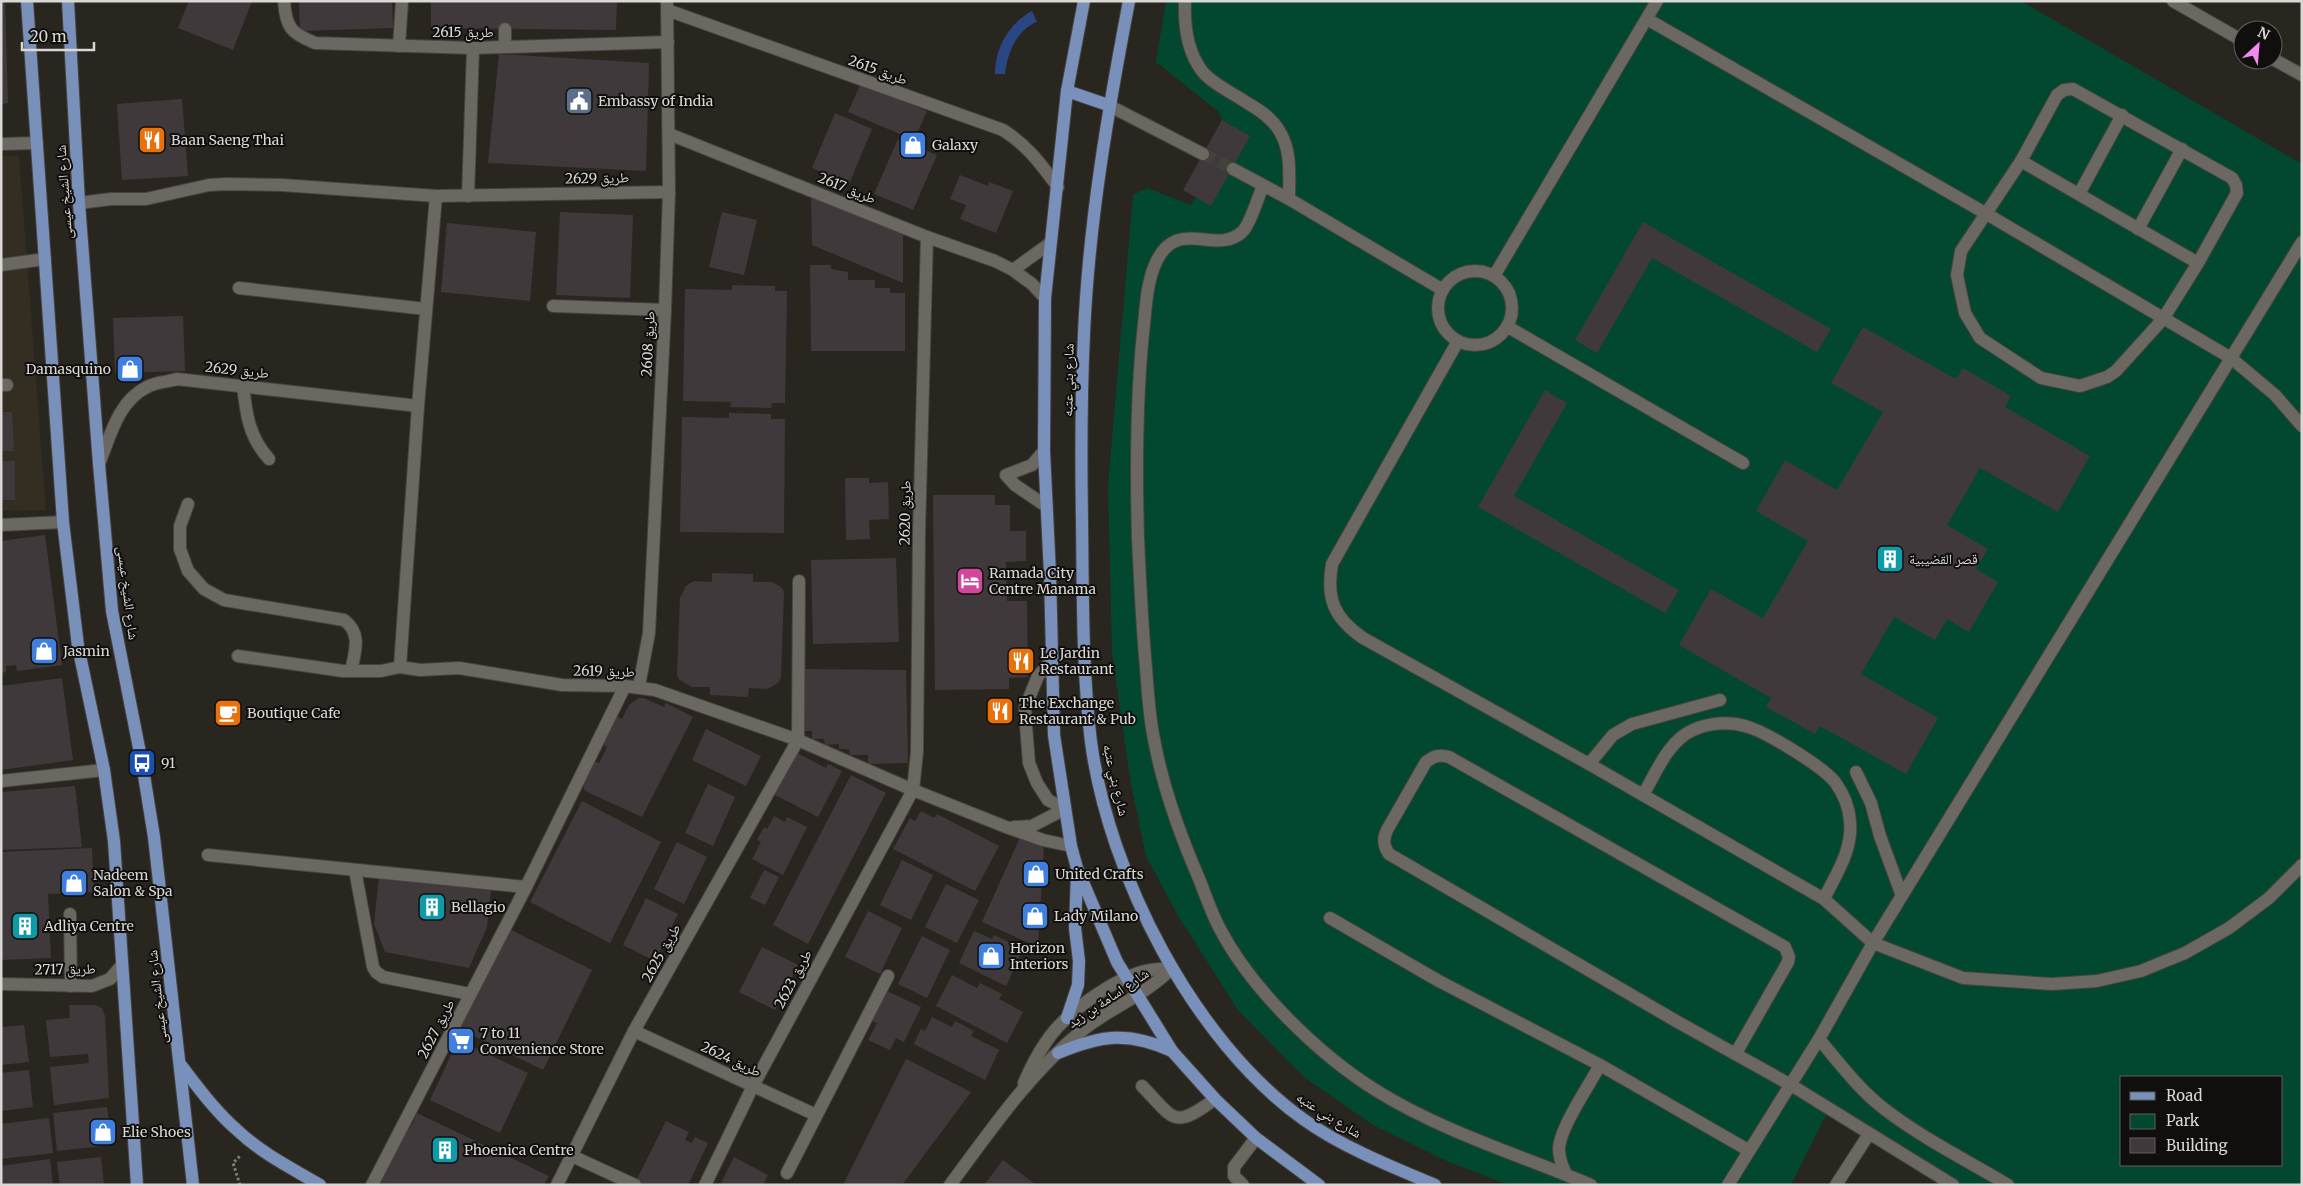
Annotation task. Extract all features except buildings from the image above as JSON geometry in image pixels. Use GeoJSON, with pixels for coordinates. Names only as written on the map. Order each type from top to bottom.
{"type":"FeatureCollection","features":[{"type":"Feature","properties":{"kind":"main road","name":"شارع الشيخ عيسى"},"geometry":{"type":"LineString","coordinates":[[27,1],[63,522],[78,646],[104,770],[114,841],[137,1185]]}},
{"type":"Feature","properties":{"kind":"main road","name":"شارع الشيخ عيسى"},"geometry":{"type":"LineString","coordinates":[[68,1],[79,203],[112,611],[142,763],[154,837],[193,1185]]}},
{"type":"Feature","properties":{"kind":"main road","name":"شارع بني عتبه"},"geometry":{"type":"LineString","coordinates":[[1084,1],[1068,91],[1058,187],[1049,244],[1045,298],[1044,451],[1054,735],[1072,846],[1077,868],[1125,977],[1172,1051],[1215,1099],[1256,1138],[1319,1185]]}},
{"type":"Feature","properties":{"kind":"main road","name":"شارع بني عتبه"},"geometry":{"type":"LineString","coordinates":[[1129,1],[1108,105],[1095,210],[1084,332],[1081,457],[1083,625],[1091,742],[1103,805],[1132,887],[1156,940],[1203,1016],[1246,1069],[1274,1096],[1306,1122],[1379,1162],[1435,1185]]}},
{"type":"Feature","properties":{"kind":"main road"},"geometry":{"type":"LineString","coordinates":[[1068,91],[1108,105]]}},
{"type":"Feature","properties":{"kind":"main road"},"geometry":{"type":"LineString","coordinates":[[1067,1018],[1078,985],[1079,961],[1075,928],[1077,868]]}},
{"type":"Feature","properties":{"kind":"main road"},"geometry":{"type":"LineString","coordinates":[[1058,1053],[1098,1038],[1118,1036],[1154,1043],[1172,1051]]}},
{"type":"Feature","properties":{"kind":"main road"},"geometry":{"type":"LineString","coordinates":[[179,1063],[209,1101],[237,1130],[278,1161],[320,1185]]}},
{"type":"Feature","properties":{"kind":"street","name":"طريق 2615"},"geometry":{"type":"LineString","coordinates":[[284,1],[285,21],[296,36],[315,43],[472,48],[668,42]]}},
{"type":"Feature","properties":{"kind":"street"},"geometry":{"type":"LineString","coordinates":[[400,46],[402,1]]}},
{"type":"Feature","properties":{"kind":"street"},"geometry":{"type":"LineString","coordinates":[[1185,1],[1184,19],[1187,38],[1203,72],[1264,114],[1281,132],[1287,148],[1289,163],[1289,199]]}},
{"type":"Feature","properties":{"kind":"street"},"geometry":{"type":"LineString","coordinates":[[1494,276],[1657,1]]}},
{"type":"Feature","properties":{"kind":"street"},"geometry":{"type":"LineString","coordinates":[[2173,1],[2233,35]]}},
{"type":"Feature","properties":{"kind":"street","name":"طريق 2615"},"geometry":{"type":"LineString","coordinates":[[667,6],[1003,130],[1026,146],[1058,187]]}},
{"type":"Feature","properties":{"kind":"street","name":"طريق 2608"},"geometry":{"type":"LineString","coordinates":[[639,686],[649,633],[665,310],[670,134],[667,6]]}},
{"type":"Feature","properties":{"kind":"street"},"geometry":{"type":"LineString","coordinates":[[1647,19],[1985,213],[2231,358],[2274,395],[2302,426]]}},
{"type":"Feature","properties":{"kind":"street"},"geometry":{"type":"LineString","coordinates":[[505,29],[505,47]]}},
{"type":"Feature","properties":{"kind":"street"},"geometry":{"type":"LineString","coordinates":[[468,196],[472,48]]}},
{"type":"Feature","properties":{"kind":"street"},"geometry":{"type":"LineString","coordinates":[[2283,65],[2302,75]]}},
{"type":"Feature","properties":{"kind":"street"},"geometry":{"type":"LineString","coordinates":[[2072,89],[2182,149],[2232,178],[2236,184],[2237,192],[2234,200],[2163,319],[2116,371],[2107,377],[2080,386],[2041,378],[1980,338],[1965,313],[1957,275],[1960,251],[2021,161],[2057,95],[2064,90],[2072,89]]}},
{"type":"Feature","properties":{"kind":"street"},"geometry":{"type":"LineString","coordinates":[[1108,105],[1203,154]]}},
{"type":"Feature","properties":{"kind":"street"},"geometry":{"type":"LineString","coordinates":[[2079,194],[2122,115]]}},
{"type":"Feature","properties":{"kind":"street","name":"طريق 2617"},"geometry":{"type":"LineString","coordinates":[[670,134],[927,237],[995,261],[1013,270],[1032,284],[1045,298]]}},
{"type":"Feature","properties":{"kind":"street"},"geometry":{"type":"LineString","coordinates":[[1,144],[37,143]]}},
{"type":"Feature","properties":{"kind":"street"},"geometry":{"type":"LineString","coordinates":[[2138,229],[2182,149]]}},
{"type":"Feature","properties":{"kind":"street"},"geometry":{"type":"LineString","coordinates":[[2021,161],[2198,263]]}},
{"type":"Feature","properties":{"kind":"street"},"geometry":{"type":"LineString","coordinates":[[1233,169],[1289,199],[1443,290]]}},
{"type":"Feature","properties":{"kind":"street","name":"طريق 2629"},"geometry":{"type":"LineString","coordinates":[[79,203],[111,199],[154,198],[209,185],[282,186],[436,196],[669,192]]}},
{"type":"Feature","properties":{"kind":"street"},"geometry":{"type":"LineString","coordinates":[[1263,186],[1244,231],[1228,241],[1192,237],[1177,240],[1164,249],[1155,263],[1149,282],[1140,353],[1136,466],[1140,602],[1151,718],[1164,784],[1178,830],[1221,930],[1252,978],[1290,1020],[1331,1059],[1378,1092],[1480,1141],[1591,1185]]}},
{"type":"Feature","properties":{"kind":"street"},"geometry":{"type":"LineString","coordinates":[[400,667],[418,406],[436,196]]}},
{"type":"Feature","properties":{"kind":"street","name":"طريق 2620"},"geometry":{"type":"LineString","coordinates":[[913,790],[916,752],[919,533],[927,237]]}},
{"type":"Feature","properties":{"kind":"street"},"geometry":{"type":"LineString","coordinates":[[1728,1185],[1748,1150],[1819,1039],[1873,943],[2302,242]]}},
{"type":"Feature","properties":{"kind":"street"},"geometry":{"type":"LineString","coordinates":[[1013,270],[1049,244]]}},
{"type":"Feature","properties":{"kind":"street"},"geometry":{"type":"LineString","coordinates":[[1,266],[44,259]]}},
{"type":"Feature","properties":{"kind":"street"},"geometry":{"type":"LineString","coordinates":[[1483,272],[1494,276],[1503,283],[1509,293],[1512,304],[1508,326],[1501,336],[1491,342],[1469,345],[1458,341],[1449,334],[1442,324],[1439,313],[1439,301],[1443,290],[1450,281],[1460,274],[1483,272]]}},
{"type":"Feature","properties":{"kind":"street"},"geometry":{"type":"LineString","coordinates":[[239,288],[426,309]]}},
{"type":"Feature","properties":{"kind":"street"},"geometry":{"type":"LineString","coordinates":[[553,306],[665,310]]}},
{"type":"Feature","properties":{"kind":"street"},"geometry":{"type":"LineString","coordinates":[[1508,326],[1743,463]]}},
{"type":"Feature","properties":{"kind":"street"},"geometry":{"type":"LineString","coordinates":[[1458,341],[1332,564],[1329,581],[1331,598],[1337,615],[1362,638],[1589,764],[1824,899],[1873,943],[1963,978],[2052,984],[2097,981],[2141,971],[2185,953],[2222,933],[2269,898],[2302,866]]}},
{"type":"Feature","properties":{"kind":"street","name":"طريق 2629"},"geometry":{"type":"LineString","coordinates":[[99,464],[118,418],[130,399],[148,386],[177,380],[242,385],[418,406]]}},
{"type":"Feature","properties":{"kind":"street"},"geometry":{"type":"LineString","coordinates":[[242,385],[248,426],[260,449],[269,459]]}},
{"type":"Feature","properties":{"kind":"street"},"geometry":{"type":"LineString","coordinates":[[1044,451],[1032,465],[1006,475],[1015,485],[1046,506]]}},
{"type":"Feature","properties":{"kind":"street"},"geometry":{"type":"LineString","coordinates":[[188,504],[180,526],[180,549],[188,571],[204,589],[224,600],[344,620],[352,625],[356,634],[351,671]]}},
{"type":"Feature","properties":{"kind":"street"},"geometry":{"type":"LineString","coordinates":[[1,525],[63,522]]}},
{"type":"Feature","properties":{"kind":"street"},"geometry":{"type":"LineString","coordinates":[[798,740],[799,581]]}},
{"type":"Feature","properties":{"kind":"street","name":"طريق 2619"},"geometry":{"type":"LineString","coordinates":[[238,656],[351,671],[382,671],[400,667],[420,670],[459,668],[576,686],[639,686],[798,740],[913,790],[1006,827],[1043,840],[1072,846]]}},
{"type":"Feature","properties":{"kind":"street"},"geometry":{"type":"LineString","coordinates":[[1052,659],[1038,676],[1026,708],[1029,763],[1037,783],[1048,800],[1065,809]]}},
{"type":"Feature","properties":{"kind":"street","name":"طريق 2627"},"geometry":{"type":"LineString","coordinates":[[372,1185],[526,887],[625,686]]}},
{"type":"Feature","properties":{"kind":"street"},"geometry":{"type":"LineString","coordinates":[[1589,764],[1613,736],[1632,724],[1720,700]]}},
{"type":"Feature","properties":{"kind":"street"},"geometry":{"type":"LineString","coordinates":[[1643,795],[1677,741],[1693,730],[1727,723],[1744,725],[1759,731],[1824,772],[1834,782],[1847,806],[1850,819],[1848,846],[1824,899]]}},
{"type":"Feature","properties":{"kind":"street","name":"طريق 2625"},"geometry":{"type":"LineString","coordinates":[[557,1185],[634,1031],[798,740]]}},
{"type":"Feature","properties":{"kind":"street"},"geometry":{"type":"LineString","coordinates":[[1736,1053],[1788,962],[1789,957],[1785,948],[1449,758],[1441,755],[1433,757],[1426,762],[1383,838],[1388,854],[1676,1021],[1791,1085],[1869,1134],[1930,1169],[1953,1185]]}},
{"type":"Feature","properties":{"kind":"street"},"geometry":{"type":"LineString","coordinates":[[1,781],[104,770]]}},
{"type":"Feature","properties":{"kind":"street"},"geometry":{"type":"LineString","coordinates":[[1856,772],[1871,803],[1880,836],[1902,896]]}},
{"type":"Feature","properties":{"kind":"street","name":"طريق 2623"},"geometry":{"type":"LineString","coordinates":[[705,1185],[753,1086],[913,790]]}},
{"type":"Feature","properties":{"kind":"street","name":"طريق 2619"},"geometry":{"type":"LineString","coordinates":[[1006,827],[1032,826],[1065,809]]}},
{"type":"Feature","properties":{"kind":"street"},"geometry":{"type":"LineString","coordinates":[[208,855],[526,887]]}},
{"type":"Feature","properties":{"kind":"street"},"geometry":{"type":"LineString","coordinates":[[354,870],[373,967],[376,972],[383,976],[470,994]]}},
{"type":"Feature","properties":{"kind":"street"},"geometry":{"type":"LineString","coordinates":[[70,914],[71,986]]}},
{"type":"Feature","properties":{"kind":"street"},"geometry":{"type":"LineString","coordinates":[[1330,918],[1437,980],[1600,1065],[1748,1150]]}},
{"type":"Feature","properties":{"kind":"street","name":"طريق 2717"},"geometry":{"type":"LineString","coordinates":[[1,984],[71,986],[102,984],[110,979],[122,965]]}},
{"type":"Feature","properties":{"kind":"street","name":"شارع اسامة بن زيد"},"geometry":{"type":"LineString","coordinates":[[1021,1090],[1046,1040],[1067,1018],[1125,977],[1147,970],[1172,968]]}},
{"type":"Feature","properties":{"kind":"street","name":"شارع اسامة بن زيد"},"geometry":{"type":"LineString","coordinates":[[950,1185],[1021,1090],[1058,1053],[1085,1028],[1158,982],[1172,968]]}},
{"type":"Feature","properties":{"kind":"street"},"geometry":{"type":"LineString","coordinates":[[788,1173],[888,976]]}},
{"type":"Feature","properties":{"kind":"street","name":"طريق 2624"},"geometry":{"type":"LineString","coordinates":[[634,1031],[816,1115]]}},
{"type":"Feature","properties":{"kind":"street"},"geometry":{"type":"LineString","coordinates":[[1819,1039],[1851,1076],[1886,1110],[1910,1127],[2008,1185]]}},
{"type":"Feature","properties":{"kind":"street"},"geometry":{"type":"LineString","coordinates":[[1566,1174],[1560,1161],[1559,1147],[1563,1132],[1600,1065]]}},
{"type":"Feature","properties":{"kind":"street"},"geometry":{"type":"LineString","coordinates":[[1142,1086],[1168,1113],[1181,1118],[1193,1115],[1215,1099]]}},
{"type":"Feature","properties":{"kind":"street"},"geometry":{"type":"LineString","coordinates":[[1836,1185],[1869,1134]]}},
{"type":"Feature","properties":{"kind":"street"},"geometry":{"type":"LineString","coordinates":[[1243,1185],[1234,1176],[1234,1167],[1256,1138]]}},
{"type":"Feature","properties":{"kind":"street"},"geometry":{"type":"LineString","coordinates":[[572,1156],[635,1185]]}},
{"type":"Feature","properties":{"kind":"street"},"geometry":{"type":"LineString","coordinates":[[1930,1169],[1938,1185]]}},
{"type":"Feature","properties":{"kind":"path"},"geometry":{"type":"LineString","coordinates":[[240,1185],[234,1163],[253,1143]]}},
{"type":"Feature","properties":{"kind":"shaded area"},"geometry":{"type":"Polygon","coordinates":[[[1,156],[19,156],[46,510],[1,511],[1,156]]]}},
{"type":"Feature","properties":{"kind":"green space"},"geometry":{"type":"Polygon","coordinates":[[[1166,1],[2021,1],[2302,164],[2302,1185],[1948,1185],[1828,1111],[1791,1185],[1509,1185],[1451,1163],[1373,1125],[1304,1077],[1238,1010],[1177,914],[1146,856],[1131,784],[1112,652],[1108,486],[1133,195],[1147,188],[1191,205],[1234,127],[1222,120],[1219,112],[1156,62],[1166,1]]]}},
{"type":"Feature","properties":{"kind":"water"},"geometry":{"type":"Polygon","coordinates":[[[1032,11],[1037,22],[1024,30],[1014,43],[1008,58],[1005,74],[995,74],[997,55],[1004,38],[1016,23],[1032,11]]]}},
{"type":"Feature","properties":{"kind":"tunnel"},"geometry":{"type":"LineString","coordinates":[[1203,154],[1233,169]]}},
{"type":"Feature","properties":{"kind":"place","name":"Embassy of India"},"geometry":{"type":"Point","coordinates":[579,101]}},
{"type":"Feature","properties":{"kind":"place","name":"Baan Saeng Thai"},"geometry":{"type":"Point","coordinates":[152,140]}},
{"type":"Feature","properties":{"kind":"place","name":"Galaxy"},"geometry":{"type":"Point","coordinates":[913,145]}},
{"type":"Feature","properties":{"kind":"place","name":"Damasquino"},"geometry":{"type":"Point","coordinates":[130,369]}},
{"type":"Feature","properties":{"kind":"place","name":"قصر القضيبية"},"geometry":{"type":"Point","coordinates":[1890,559]}},
{"type":"Feature","properties":{"kind":"place","name":"Ramada City Centre Manama"},"geometry":{"type":"Point","coordinates":[970,581]}},
{"type":"Feature","properties":{"kind":"place","name":"Jasmin"},"geometry":{"type":"Point","coordinates":[44,651]}},
{"type":"Feature","properties":{"kind":"place","name":"Le Jardin Restaurant"},"geometry":{"type":"Point","coordinates":[1021,661]}},
{"type":"Feature","properties":{"kind":"place","name":"The Exchange Restaurant & Pub"},"geometry":{"type":"Point","coordinates":[1000,711]}},
{"type":"Feature","properties":{"kind":"place","name":"Boutique Cafe"},"geometry":{"type":"Point","coordinates":[228,713]}},
{"type":"Feature","properties":{"kind":"place","name":"91"},"geometry":{"type":"Point","coordinates":[142,763]}},
{"type":"Feature","properties":{"kind":"place","name":"United Crafts"},"geometry":{"type":"Point","coordinates":[1036,874]}},
{"type":"Feature","properties":{"kind":"place","name":"Nadeem Salon & Spa"},"geometry":{"type":"Point","coordinates":[74,883]}},
{"type":"Feature","properties":{"kind":"place","name":"Bellagio"},"geometry":{"type":"Point","coordinates":[432,907]}},
{"type":"Feature","properties":{"kind":"place","name":"Lady Milano"},"geometry":{"type":"Point","coordinates":[1035,916]}},
{"type":"Feature","properties":{"kind":"place","name":"Adliya Centre"},"geometry":{"type":"Point","coordinates":[25,926]}},
{"type":"Feature","properties":{"kind":"place","name":"Horizon Interiors"},"geometry":{"type":"Point","coordinates":[991,956]}},
{"type":"Feature","properties":{"kind":"place","name":"7 to 11 Convenience Store"},"geometry":{"type":"Point","coordinates":[461,1041]}},
{"type":"Feature","properties":{"kind":"place","name":"Elie Shoes"},"geometry":{"type":"Point","coordinates":[103,1132]}},
{"type":"Feature","properties":{"kind":"place","name":"Phoenica Centre"},"geometry":{"type":"Point","coordinates":[445,1150]}}]}
